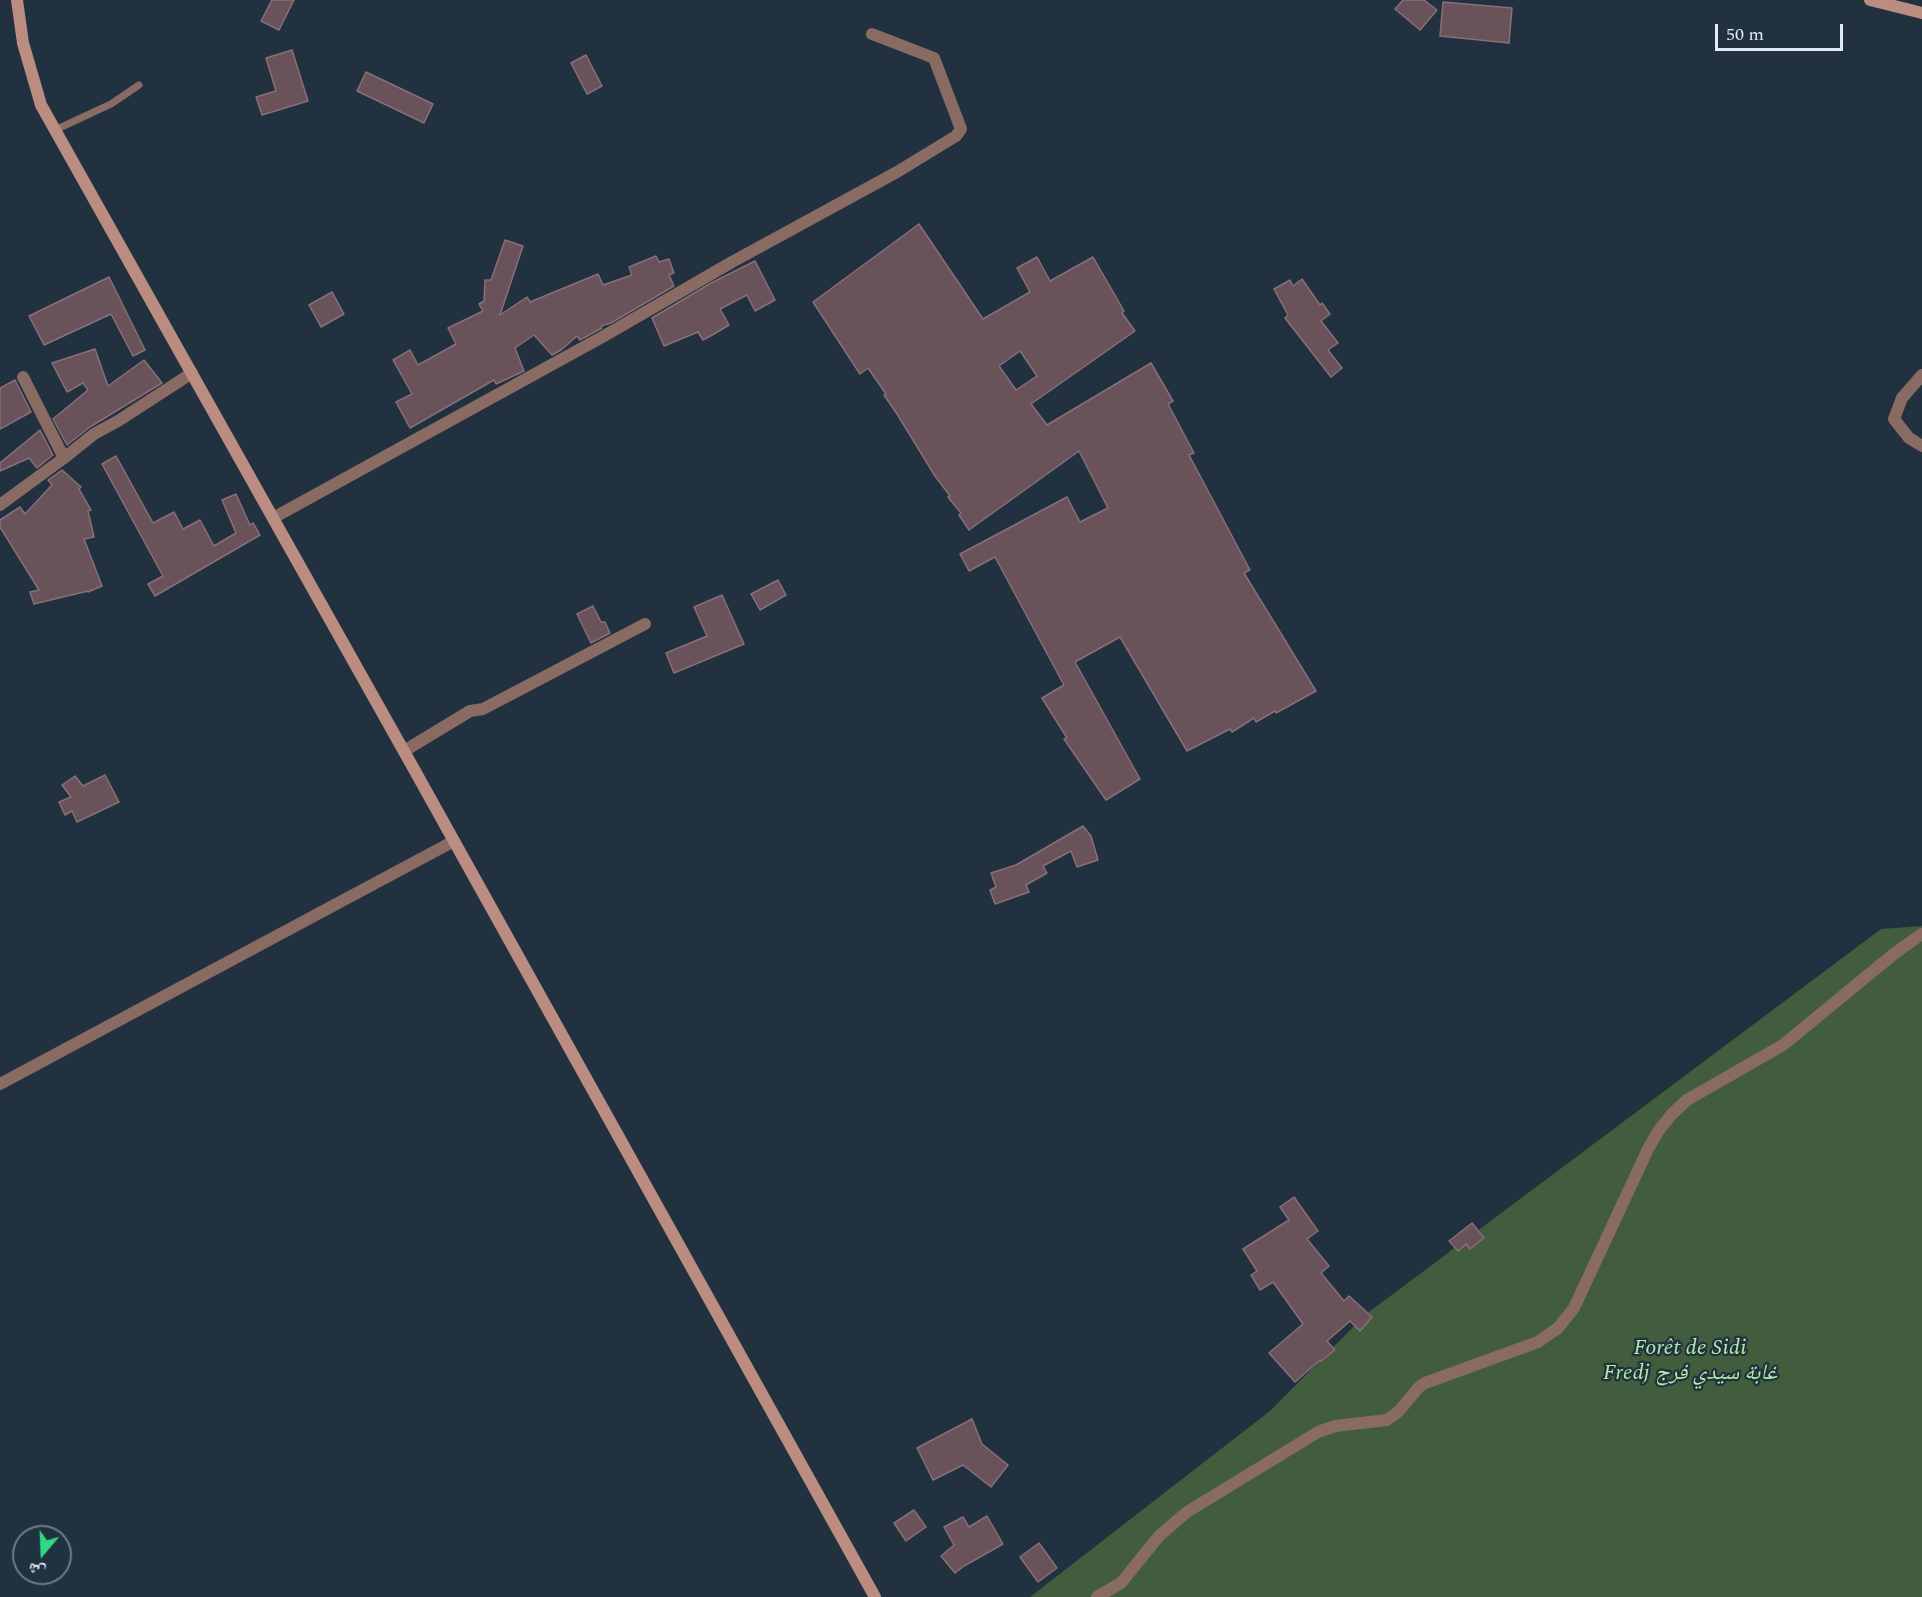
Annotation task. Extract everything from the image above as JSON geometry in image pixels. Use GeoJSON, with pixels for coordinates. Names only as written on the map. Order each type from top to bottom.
{"type":"FeatureCollection","features":[{"type":"Feature","properties":{"kind":"main road"},"geometry":{"type":"LineString","coordinates":[[17,0],[23,44],[41,105],[875,1597]]}},
{"type":"Feature","properties":{"kind":"main road"},"geometry":{"type":"LineString","coordinates":[[1870,0],[1922,13]]}},
{"type":"Feature","properties":{"kind":"street"},"geometry":{"type":"LineString","coordinates":[[273,518],[604,336],[732,262],[897,172],[956,136],[961,129],[934,58],[873,34]]}},
{"type":"Feature","properties":{"kind":"street"},"geometry":{"type":"LineString","coordinates":[[0,505],[94,434],[118,422],[192,373]]}},
{"type":"Feature","properties":{"kind":"street"},"geometry":{"type":"LineString","coordinates":[[1922,375],[1902,398],[1894,419],[1909,438],[1922,446]]}},
{"type":"Feature","properties":{"kind":"street"},"geometry":{"type":"LineString","coordinates":[[23,377],[64,458]]}},
{"type":"Feature","properties":{"kind":"street"},"geometry":{"type":"LineString","coordinates":[[404,751],[470,711],[483,709],[645,624]]}},
{"type":"Feature","properties":{"kind":"street"},"geometry":{"type":"LineString","coordinates":[[0,1084],[454,841]]}},
{"type":"Feature","properties":{"kind":"street"},"geometry":{"type":"LineString","coordinates":[[1097,1597],[1121,1583],[1160,1536],[1182,1515],[1310,1437],[1335,1426],[1387,1420],[1400,1411],[1419,1387],[1425,1383],[1538,1342],[1558,1328],[1574,1308],[1648,1149],[1672,1114],[1703,1090],[1783,1045],[1895,953],[1922,934]]}},
{"type":"Feature","properties":{"kind":"lane"},"geometry":{"type":"LineString","coordinates":[[55,130],[111,104],[139,85]]}},
{"type":"Feature","properties":{"kind":"green space","name":"Forêt de Sidi Fredj غابة سيدي فرج"},"geometry":{"type":"Polygon","coordinates":[[[1922,926],[1922,1597],[1030,1597],[1270,1411],[1365,1315],[1881,929],[1922,926]]]}},
{"type":"Feature","properties":{"kind":"building"},"geometry":{"type":"Polygon","coordinates":[[[272,0],[294,0],[279,30],[261,21],[272,0]]]}},
{"type":"Feature","properties":{"kind":"building"},"geometry":{"type":"Polygon","coordinates":[[[1403,0],[1424,0],[1437,10],[1420,30],[1395,9],[1403,0]]]}},
{"type":"Feature","properties":{"kind":"building"},"geometry":{"type":"Polygon","coordinates":[[[1443,2],[1512,8],[1509,43],[1440,36],[1443,2]]]}},
{"type":"Feature","properties":{"kind":"building"},"geometry":{"type":"Polygon","coordinates":[[[292,50],[308,101],[262,115],[256,97],[276,91],[266,58],[292,50]]]}},
{"type":"Feature","properties":{"kind":"building"},"geometry":{"type":"Polygon","coordinates":[[[586,55],[602,86],[587,94],[571,63],[586,55]]]}},
{"type":"Feature","properties":{"kind":"building"},"geometry":{"type":"Polygon","coordinates":[[[366,72],[433,104],[424,123],[357,91],[366,72]]]}},
{"type":"Feature","properties":{"kind":"building"},"geometry":{"type":"Polygon","coordinates":[[[919,224],[983,319],[1030,292],[1017,268],[1037,257],[1050,281],[1093,257],[1124,311],[1122,313],[1135,331],[1031,404],[1047,425],[1151,363],[1173,401],[1168,404],[1194,453],[1189,455],[1250,570],[1244,573],[1316,691],[1276,713],[1275,711],[1256,722],[1254,718],[1232,732],[1230,729],[1187,751],[1120,637],[1075,662],[1140,779],[1106,800],[1064,739],[1067,738],[1042,698],[1064,685],[995,557],[969,571],[960,554],[1067,497],[1080,522],[1108,508],[1079,451],[969,530],[959,515],[961,513],[948,497],[950,496],[884,395],[886,394],[868,368],[860,374],[813,302],[919,224]],[[1020,351],[999,366],[1016,390],[1037,376],[1020,351]]]}},
{"type":"Feature","properties":{"kind":"building"},"geometry":{"type":"Polygon","coordinates":[[[505,240],[523,246],[500,315],[527,297],[530,302],[598,274],[603,285],[632,275],[629,267],[656,256],[659,262],[669,259],[674,273],[669,275],[674,286],[580,340],[577,336],[552,355],[534,335],[515,348],[524,371],[496,384],[494,380],[410,428],[396,402],[412,394],[393,360],[410,350],[418,365],[456,344],[448,328],[483,311],[479,304],[484,301],[485,280],[491,280],[505,240]]]}},
{"type":"Feature","properties":{"kind":"building"},"geometry":{"type":"Polygon","coordinates":[[[755,261],[775,300],[755,311],[747,295],[720,309],[729,325],[703,340],[698,332],[664,346],[652,318],[711,283],[755,261]]]}},
{"type":"Feature","properties":{"kind":"building"},"geometry":{"type":"Polygon","coordinates":[[[109,277],[145,350],[133,356],[111,314],[44,345],[29,316],[109,277]]]}},
{"type":"Feature","properties":{"kind":"building"},"geometry":{"type":"Polygon","coordinates":[[[1302,279],[1320,305],[1322,303],[1330,314],[1321,321],[1338,343],[1328,350],[1342,368],[1331,377],[1285,318],[1288,315],[1274,289],[1290,280],[1293,286],[1302,279]]]}},
{"type":"Feature","properties":{"kind":"building"},"geometry":{"type":"Polygon","coordinates":[[[332,292],[344,314],[321,327],[309,305],[332,292]]]}},
{"type":"Feature","properties":{"kind":"building"},"geometry":{"type":"Polygon","coordinates":[[[95,349],[108,386],[144,360],[162,383],[90,427],[67,445],[53,419],[88,390],[83,383],[67,392],[52,363],[95,349]]]}},
{"type":"Feature","properties":{"kind":"building"},"geometry":{"type":"Polygon","coordinates":[[[15,380],[31,412],[0,429],[0,388],[15,380]]]}},
{"type":"Feature","properties":{"kind":"building"},"geometry":{"type":"Polygon","coordinates":[[[40,430],[53,455],[37,468],[29,458],[0,471],[0,463],[40,430]]]}},
{"type":"Feature","properties":{"kind":"building"},"geometry":{"type":"Polygon","coordinates":[[[116,456],[153,523],[174,512],[183,529],[200,520],[214,546],[236,533],[222,500],[236,494],[250,525],[253,523],[260,535],[155,596],[148,584],[163,576],[102,464],[116,456]]]}},
{"type":"Feature","properties":{"kind":"building"},"geometry":{"type":"Polygon","coordinates":[[[62,470],[81,487],[79,489],[91,510],[88,511],[94,537],[84,539],[102,586],[88,592],[34,604],[30,592],[39,590],[0,527],[0,520],[20,507],[25,514],[52,485],[48,480],[62,470]]]}},
{"type":"Feature","properties":{"kind":"building"},"geometry":{"type":"Polygon","coordinates":[[[778,580],[786,595],[760,610],[751,594],[778,580]]]}},
{"type":"Feature","properties":{"kind":"building"},"geometry":{"type":"Polygon","coordinates":[[[722,595],[744,644],[674,673],[666,653],[707,636],[694,607],[722,595]]]}},
{"type":"Feature","properties":{"kind":"building"},"geometry":{"type":"Polygon","coordinates":[[[593,606],[610,633],[591,643],[577,614],[593,606]]]}},
{"type":"Feature","properties":{"kind":"building"},"geometry":{"type":"Polygon","coordinates":[[[105,775],[119,802],[77,822],[72,811],[65,815],[59,802],[71,797],[62,785],[75,776],[83,786],[105,775]]]}},
{"type":"Feature","properties":{"kind":"building"},"geometry":{"type":"Polygon","coordinates":[[[1083,826],[1091,836],[1098,860],[1077,867],[1071,851],[1043,866],[1047,873],[1026,885],[1029,892],[995,904],[990,890],[996,887],[991,873],[1016,865],[1083,826]]]}},
{"type":"Feature","properties":{"kind":"building"},"geometry":{"type":"Polygon","coordinates":[[[1294,1197],[1318,1231],[1307,1239],[1329,1266],[1321,1273],[1344,1301],[1349,1296],[1372,1317],[1360,1331],[1350,1321],[1327,1341],[1335,1350],[1295,1382],[1269,1353],[1303,1324],[1273,1282],[1260,1290],[1251,1275],[1257,1271],[1243,1249],[1289,1220],[1280,1207],[1294,1197]]]}},
{"type":"Feature","properties":{"kind":"building"},"geometry":{"type":"Polygon","coordinates":[[[1472,1223],[1484,1238],[1470,1249],[1466,1244],[1458,1251],[1449,1241],[1472,1223]]]}},
{"type":"Feature","properties":{"kind":"building"},"geometry":{"type":"Polygon","coordinates":[[[972,1419],[982,1444],[1008,1465],[991,1487],[963,1465],[933,1480],[917,1448],[972,1419]]]}},
{"type":"Feature","properties":{"kind":"building"},"geometry":{"type":"Polygon","coordinates":[[[914,1510],[926,1527],[906,1541],[894,1523],[914,1510]]]}},
{"type":"Feature","properties":{"kind":"building"},"geometry":{"type":"Polygon","coordinates":[[[987,1516],[1003,1544],[955,1573],[941,1556],[954,1545],[944,1527],[963,1517],[969,1527],[987,1516]]]}},
{"type":"Feature","properties":{"kind":"building"},"geometry":{"type":"Polygon","coordinates":[[[1039,1543],[1057,1568],[1038,1582],[1020,1557],[1039,1543]]]}}]}
